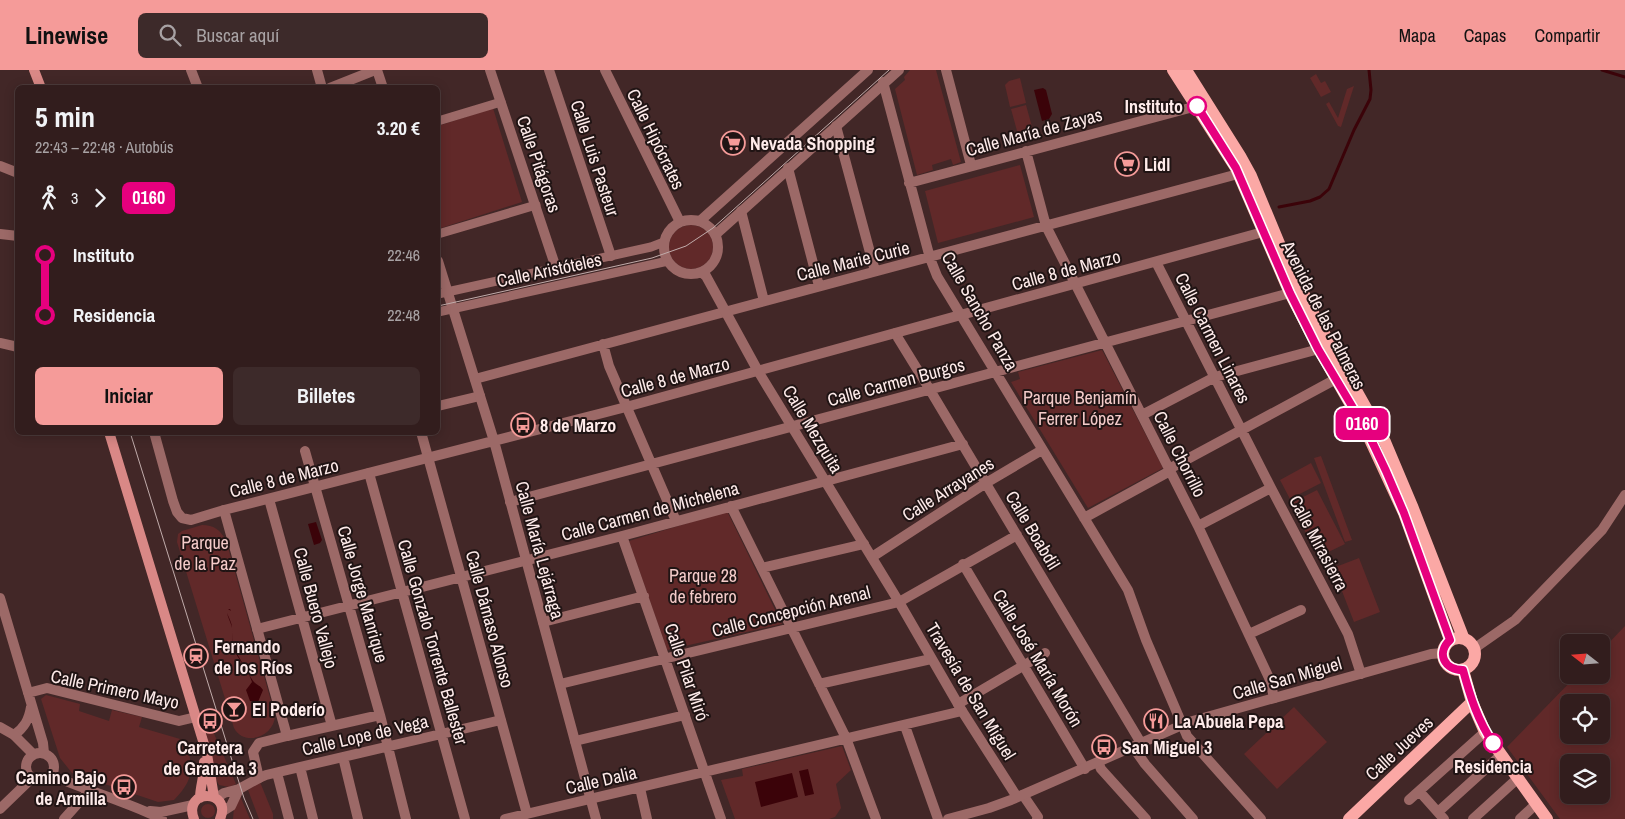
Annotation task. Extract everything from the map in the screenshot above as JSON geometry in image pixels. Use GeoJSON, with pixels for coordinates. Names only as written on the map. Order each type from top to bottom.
{"type":"FeatureCollection","features":[{"type":"Feature","properties":{"kind":"main road"},"geometry":{"type":"LineString","coordinates":[[34,70],[41,85]]}},
{"type":"Feature","properties":{"kind":"main road","name":"Avenida de las Palmeras"},"geometry":{"type":"LineString","coordinates":[[1173,70],[1238,174],[1290,293],[1318,349],[1368,433],[1404,513],[1456,639]]}},
{"type":"Feature","properties":{"kind":"main road","name":"Avenida de las Palmeras"},"geometry":{"type":"LineString","coordinates":[[1186,70],[1244,162],[1283,253],[1316,321],[1385,442],[1412,506],[1456,639]]}},
{"type":"Feature","properties":{"kind":"main road"},"geometry":{"type":"LineString","coordinates":[[110,435],[203,741],[209,762],[215,798]]}},
{"type":"Feature","properties":{"kind":"main road"},"geometry":{"type":"LineString","coordinates":[[1456,639],[1468,640],[1475,648],[1475,659],[1472,665],[1463,670],[1450,668],[1444,660],[1443,653],[1446,644],[1456,639]]}},
{"type":"Feature","properties":{"kind":"main road"},"geometry":{"type":"LineString","coordinates":[[1463,670],[1472,702],[1485,732],[1546,819]]}},
{"type":"Feature","properties":{"kind":"main road","name":"Calle Jueves"},"geometry":{"type":"LineString","coordinates":[[1349,819],[1472,702]]}},
{"type":"Feature","properties":{"kind":"main road"},"geometry":{"type":"LineString","coordinates":[[194,819],[192,812],[205,770],[203,741]]}},
{"type":"Feature","properties":{"kind":"main road"},"geometry":{"type":"LineString","coordinates":[[196,801],[207,796],[215,798],[221,804],[222,817]]}},
{"type":"Feature","properties":{"kind":"street"},"geometry":{"type":"LineString","coordinates":[[191,70],[197,85]]}},
{"type":"Feature","properties":{"kind":"street"},"geometry":{"type":"LineString","coordinates":[[317,70],[321,85]]}},
{"type":"Feature","properties":{"kind":"street"},"geometry":{"type":"LineString","coordinates":[[338,85],[376,70],[382,85]]}},
{"type":"Feature","properties":{"kind":"street","name":"Calle Pitágoras"},"geometry":{"type":"LineString","coordinates":[[490,70],[556,268]]}},
{"type":"Feature","properties":{"kind":"street","name":"Calle Luis Pasteur"},"geometry":{"type":"LineString","coordinates":[[548,70],[611,256]]}},
{"type":"Feature","properties":{"kind":"street","name":"Calle Hipócrates"},"geometry":{"type":"LineString","coordinates":[[605,70],[680,222]]}},
{"type":"Feature","properties":{"kind":"street"},"geometry":{"type":"LineString","coordinates":[[700,221],[868,70]]}},
{"type":"Feature","properties":{"kind":"street"},"geometry":{"type":"LineString","coordinates":[[715,235],[899,70]]}},
{"type":"Feature","properties":{"kind":"street"},"geometry":{"type":"LineString","coordinates":[[946,70],[971,165]]}},
{"type":"Feature","properties":{"kind":"street","name":"Calle Sancho Panza"},"geometry":{"type":"LineString","coordinates":[[884,82],[930,258],[937,276],[1128,590],[1146,640],[1187,736],[1261,819]]}},
{"type":"Feature","properties":{"kind":"street"},"geometry":{"type":"LineString","coordinates":[[440,120],[501,102]]}},
{"type":"Feature","properties":{"kind":"street","name":"Calle María de Zayas"},"geometry":{"type":"LineString","coordinates":[[910,183],[971,165],[1197,106]]}},
{"type":"Feature","properties":{"kind":"street"},"geometry":{"type":"LineString","coordinates":[[836,126],[876,271]]}},
{"type":"Feature","properties":{"kind":"street","name":"Calle Chorrillo"},"geometry":{"type":"LineString","coordinates":[[1026,151],[1046,226],[1198,526],[1270,680],[1274,698]]}},
{"type":"Feature","properties":{"kind":"street"},"geometry":{"type":"LineString","coordinates":[[0,166],[15,172]]}},
{"type":"Feature","properties":{"kind":"street"},"geometry":{"type":"LineString","coordinates":[[788,168],[819,286]]}},
{"type":"Feature","properties":{"kind":"street","name":"Calle Marie Curie"},"geometry":{"type":"LineString","coordinates":[[476,379],[1238,174]]}},
{"type":"Feature","properties":{"kind":"street"},"geometry":{"type":"LineString","coordinates":[[440,233],[536,205]]}},
{"type":"Feature","properties":{"kind":"street"},"geometry":{"type":"LineString","coordinates":[[741,211],[764,301]]}},
{"type":"Feature","properties":{"kind":"street"},"geometry":{"type":"LineString","coordinates":[[700,221],[708,225],[718,243],[714,261],[701,272],[693,274],[677,270],[668,261],[664,242],[672,228],[680,222],[700,221]]}},
{"type":"Feature","properties":{"kind":"street","name":"Calle 8 de Marzo"},"geometry":{"type":"LineString","coordinates":[[155,435],[177,512],[182,518],[191,520],[626,407],[1263,232]]}},
{"type":"Feature","properties":{"kind":"street"},"geometry":{"type":"LineString","coordinates":[[0,234],[15,236]]}},
{"type":"Feature","properties":{"kind":"street","name":"Calle Aristóteles"},"geometry":{"type":"LineString","coordinates":[[442,293],[611,256],[664,242]]}},
{"type":"Feature","properties":{"kind":"street","name":"Calle Aristóteles"},"geometry":{"type":"LineString","coordinates":[[440,311],[668,261]]}},
{"type":"Feature","properties":{"kind":"street","name":"Calle Carmen Linares"},"geometry":{"type":"LineString","coordinates":[[1156,262],[1242,429]]}},
{"type":"Feature","properties":{"kind":"street","name":"Calle Mezquita"},"geometry":{"type":"LineString","coordinates":[[701,272],[706,276],[758,371],[899,602]]}},
{"type":"Feature","properties":{"kind":"street","name":"Calle María Lejárraga"},"geometry":{"type":"LineString","coordinates":[[440,277],[442,293],[452,308],[476,379],[494,441],[596,819]]}},
{"type":"Feature","properties":{"kind":"street","name":"Calle Carmen Burgos"},"geometry":{"type":"LineString","coordinates":[[510,502],[1290,293]]}},
{"type":"Feature","properties":{"kind":"street","name":"Calle Boabdil"},"geometry":{"type":"LineString","coordinates":[[896,333],[1016,535],[1137,745],[1145,764],[1193,819]]}},
{"type":"Feature","properties":{"kind":"street"},"geometry":{"type":"LineString","coordinates":[[0,343],[15,346]]}},
{"type":"Feature","properties":{"kind":"street"},"geometry":{"type":"LineString","coordinates":[[603,344],[609,366],[676,521]]}},
{"type":"Feature","properties":{"kind":"street"},"geometry":{"type":"LineString","coordinates":[[1142,415],[1215,377],[1318,349]]}},
{"type":"Feature","properties":{"kind":"street"},"geometry":{"type":"LineString","coordinates":[[1084,518],[1242,429],[1336,379]]}},
{"type":"Feature","properties":{"kind":"street"},"geometry":{"type":"LineString","coordinates":[[440,406],[480,396]]}},
{"type":"Feature","properties":{"kind":"street","name":"Calle Mirasierra"},"geometry":{"type":"LineString","coordinates":[[1242,429],[1348,634],[1361,674]]}},
{"type":"Feature","properties":{"kind":"street","name":"Calle Dámaso Alonso"},"geometry":{"type":"LineString","coordinates":[[422,435],[527,814]]}},
{"type":"Feature","properties":{"kind":"street","name":"Calle Carmen de Michelena"},"geometry":{"type":"LineString","coordinates":[[257,629],[622,536],[963,444]]}},
{"type":"Feature","properties":{"kind":"street","name":"Calle Arrayanes"},"geometry":{"type":"LineString","coordinates":[[872,557],[1042,450]]}},
{"type":"Feature","properties":{"kind":"street","name":"Calle Jorge Manrique"},"geometry":{"type":"LineString","coordinates":[[305,451],[380,715],[406,819]]}},
{"type":"Feature","properties":{"kind":"street","name":"Calle Gonzalo Torrente Ballester"},"geometry":{"type":"LineString","coordinates":[[369,474],[465,819]]}},
{"type":"Feature","properties":{"kind":"street"},"geometry":{"type":"LineString","coordinates":[[1198,526],[1272,488]]}},
{"type":"Feature","properties":{"kind":"street"},"geometry":{"type":"LineString","coordinates":[[1475,648],[1515,620],[1602,530],[1625,495]]}},
{"type":"Feature","properties":{"kind":"street","name":"Calle Buero Vallejo"},"geometry":{"type":"LineString","coordinates":[[269,499],[332,726]]}},
{"type":"Feature","properties":{"kind":"street"},"geometry":{"type":"LineString","coordinates":[[731,506],[846,738],[876,819]]}},
{"type":"Feature","properties":{"kind":"street"},"geometry":{"type":"LineString","coordinates":[[224,510],[287,736]]}},
{"type":"Feature","properties":{"kind":"street","name":"Calle Concepción Arenal"},"geometry":{"type":"LineString","coordinates":[[560,684],[899,602],[1016,535]]}},
{"type":"Feature","properties":{"kind":"street","name":"Calle Pilar Miró"},"geometry":{"type":"LineString","coordinates":[[622,536],[722,819]]}},
{"type":"Feature","properties":{"kind":"street"},"geometry":{"type":"LineString","coordinates":[[762,568],[864,544]]}},
{"type":"Feature","properties":{"kind":"street","name":"Calle José María Morón"},"geometry":{"type":"LineString","coordinates":[[963,564],[1085,769]]}},
{"type":"Feature","properties":{"kind":"street"},"geometry":{"type":"LineString","coordinates":[[543,622],[644,596]]}},
{"type":"Feature","properties":{"kind":"street"},"geometry":{"type":"LineString","coordinates":[[0,598],[43,743],[38,754],[28,760],[27,771],[32,778],[40,781],[51,776],[54,767],[50,757],[38,754],[14,735],[0,727]]}},
{"type":"Feature","properties":{"kind":"street","name":"Travesía de San Miguel"},"geometry":{"type":"LineString","coordinates":[[899,602],[960,708],[1020,796],[1038,817],[1037,819]]}},
{"type":"Feature","properties":{"kind":"street"},"geometry":{"type":"LineString","coordinates":[[1249,634],[1300,610]]}},
{"type":"Feature","properties":{"kind":"street","name":"Calle Dalia"},"geometry":{"type":"LineString","coordinates":[[505,819],[846,738],[905,726],[960,708],[1045,653]]}},
{"type":"Feature","properties":{"kind":"street","name":"Calle San Miguel"},"geometry":{"type":"LineString","coordinates":[[948,819],[989,808],[1020,796],[1189,722],[1431,654],[1443,653]]}},
{"type":"Feature","properties":{"kind":"street"},"geometry":{"type":"LineString","coordinates":[[819,684],[931,659]]}},
{"type":"Feature","properties":{"kind":"street","name":"Calle Primero Mayo"},"geometry":{"type":"LineString","coordinates":[[28,693],[47,688],[179,721],[196,717]]}},
{"type":"Feature","properties":{"kind":"street"},"geometry":{"type":"LineString","coordinates":[[14,735],[28,722],[31,706]]}},
{"type":"Feature","properties":{"kind":"street"},"geometry":{"type":"LineString","coordinates":[[259,778],[253,752],[259,743],[380,715]]}},
{"type":"Feature","properties":{"kind":"street"},"geometry":{"type":"LineString","coordinates":[[575,741],[685,715]]}},
{"type":"Feature","properties":{"kind":"street","name":"Calle Lope de Vega"},"geometry":{"type":"LineString","coordinates":[[215,798],[224,792],[240,789],[266,774],[300,768],[501,720]]}},
{"type":"Feature","properties":{"kind":"street"},"geometry":{"type":"LineString","coordinates":[[905,726],[938,819]]}},
{"type":"Feature","properties":{"kind":"street"},"geometry":{"type":"LineString","coordinates":[[1409,800],[1485,732]]}},
{"type":"Feature","properties":{"kind":"street"},"geometry":{"type":"LineString","coordinates":[[1419,791],[1441,816],[1500,755]]}},
{"type":"Feature","properties":{"kind":"street"},"geometry":{"type":"LineString","coordinates":[[343,757],[358,819]]}},
{"type":"Feature","properties":{"kind":"street"},"geometry":{"type":"LineString","coordinates":[[1098,762],[1101,769],[1146,819]]}},
{"type":"Feature","properties":{"kind":"street"},"geometry":{"type":"LineString","coordinates":[[300,768],[313,819]]}},
{"type":"Feature","properties":{"kind":"street"},"geometry":{"type":"LineString","coordinates":[[277,773],[289,819]]}},
{"type":"Feature","properties":{"kind":"street"},"geometry":{"type":"LineString","coordinates":[[51,776],[147,811],[162,819]]}},
{"type":"Feature","properties":{"kind":"street"},"geometry":{"type":"LineString","coordinates":[[0,809],[32,778]]}},
{"type":"Feature","properties":{"kind":"street"},"geometry":{"type":"LineString","coordinates":[[1473,819],[1517,779]]}},
{"type":"Feature","properties":{"kind":"street"},"geometry":{"type":"LineString","coordinates":[[640,788],[647,819]]}},
{"type":"Feature","properties":{"kind":"street","name":"Calle Lope de Vega"},"geometry":{"type":"LineString","coordinates":[[222,817],[231,806],[240,789]]}},
{"type":"Feature","properties":{"kind":"street"},"geometry":{"type":"LineString","coordinates":[[64,819],[89,791]]}},
{"type":"Feature","properties":{"kind":"street"},"geometry":{"type":"LineString","coordinates":[[147,811],[162,812],[196,801]]}},
{"type":"Feature","properties":{"kind":"street"},"geometry":{"type":"LineString","coordinates":[[1520,819],[1536,804]]}},
{"type":"Feature","properties":{"kind":"green space"},"geometry":{"type":"Polygon","coordinates":[[[910,70],[936,70],[961,162],[953,165],[951,159],[932,165],[933,170],[917,175],[895,89],[905,80],[904,77],[910,70]]]}},
{"type":"Feature","properties":{"kind":"green space"},"geometry":{"type":"Polygon","coordinates":[[[1316,74],[1321,83],[1325,81],[1331,92],[1321,97],[1310,78],[1316,74]]]}},
{"type":"Feature","properties":{"kind":"green space"},"geometry":{"type":"Polygon","coordinates":[[[1020,78],[1026,103],[1010,107],[1005,85],[1009,81],[1020,78]]]}},
{"type":"Feature","properties":{"kind":"green space"},"geometry":{"type":"Polygon","coordinates":[[[1354,86],[1341,127],[1338,126],[1326,104],[1329,102],[1338,118],[1347,89],[1354,86]]]}},
{"type":"Feature","properties":{"kind":"green space"},"geometry":{"type":"Polygon","coordinates":[[[1026,105],[1034,134],[1019,138],[1011,109],[1026,105]]]}},
{"type":"Feature","properties":{"kind":"green space"},"geometry":{"type":"Polygon","coordinates":[[[493,108],[522,202],[440,228],[440,125],[493,108]]]}},
{"type":"Feature","properties":{"kind":"green space"},"geometry":{"type":"Polygon","coordinates":[[[1020,165],[1034,217],[938,243],[925,191],[1020,165]]]}},
{"type":"Feature","properties":{"kind":"green space"},"geometry":{"type":"Polygon","coordinates":[[[691,225],[703,229],[709,235],[713,247],[709,259],[703,265],[691,269],[679,265],[673,259],[669,247],[673,235],[679,229],[691,225]]]}},
{"type":"Feature","properties":{"kind":"green space","name":"Parque Benjamín Ferrer López"},"geometry":{"type":"Polygon","coordinates":[[[1102,350],[1163,468],[1088,508],[1011,382],[1020,379],[1018,372],[1102,350]]]}},
{"type":"Feature","properties":{"kind":"green space"},"geometry":{"type":"Polygon","coordinates":[[[1321,456],[1352,540],[1345,542],[1314,458],[1321,456]]]}},
{"type":"Feature","properties":{"kind":"green space"},"geometry":{"type":"Polygon","coordinates":[[[1311,463],[1321,483],[1290,499],[1280,480],[1311,463]]]}},
{"type":"Feature","properties":{"kind":"green space"},"geometry":{"type":"Polygon","coordinates":[[[1317,490],[1345,544],[1318,557],[1291,503],[1317,490]]]}},
{"type":"Feature","properties":{"kind":"green space","name":"Parque 28 de febrero"},"geometry":{"type":"Polygon","coordinates":[[[727,511],[782,624],[667,650],[629,541],[727,511]]]}},
{"type":"Feature","properties":{"kind":"green space","name":"Parque de la Paz"},"geometry":{"type":"Polygon","coordinates":[[[202,525],[216,529],[226,540],[274,710],[275,716],[270,729],[258,737],[244,737],[234,728],[177,542],[178,534],[182,531],[202,525]]]}},
{"type":"Feature","properties":{"kind":"green space"},"geometry":{"type":"Polygon","coordinates":[[[1359,558],[1380,612],[1354,622],[1333,568],[1359,558]]]}},
{"type":"Feature","properties":{"kind":"green space"},"geometry":{"type":"Polygon","coordinates":[[[1625,626],[1625,819],[1560,819],[1507,747],[1568,684],[1610,684],[1610,642],[1625,626]]]}},
{"type":"Feature","properties":{"kind":"green space"},"geometry":{"type":"Polygon","coordinates":[[[46,695],[80,704],[79,711],[109,721],[112,710],[142,717],[139,727],[187,741],[191,767],[186,786],[174,800],[158,802],[72,773],[60,758],[41,699],[46,695]]]}},
{"type":"Feature","properties":{"kind":"green space"},"geometry":{"type":"Polygon","coordinates":[[[1294,707],[1327,742],[1277,789],[1244,754],[1294,707]]]}},
{"type":"Feature","properties":{"kind":"green space"},"geometry":{"type":"Polygon","coordinates":[[[212,729],[236,784],[229,787],[219,785],[214,776],[206,730],[212,729]]]}},
{"type":"Feature","properties":{"kind":"green space"},"geometry":{"type":"Polygon","coordinates":[[[842,746],[851,770],[836,784],[841,808],[835,817],[829,819],[735,819],[721,780],[743,776],[742,769],[842,746]]]}},
{"type":"Feature","properties":{"kind":"green space"},"geometry":{"type":"Polygon","coordinates":[[[260,782],[273,814],[273,819],[259,819],[248,790],[260,782]]]}},
{"type":"Feature","properties":{"kind":"green space"},"geometry":{"type":"Polygon","coordinates":[[[240,796],[250,819],[233,819],[234,807],[240,796]]]}},
{"type":"Feature","properties":{"kind":"green space"},"geometry":{"type":"Polygon","coordinates":[[[205,804],[211,804],[215,811],[211,818],[205,818],[201,814],[201,808],[205,804]]]}},
{"type":"Feature","properties":{"kind":"shaded area"},"geometry":{"type":"Polygon","coordinates":[[[1043,88],[1046,90],[1052,114],[1049,119],[1042,121],[1034,90],[1043,88]]]}},
{"type":"Feature","properties":{"kind":"shaded area"},"geometry":{"type":"Polygon","coordinates":[[[316,522],[322,540],[314,545],[308,524],[316,522]]]}},
{"type":"Feature","properties":{"kind":"shaded area"},"geometry":{"type":"Polygon","coordinates":[[[232,642],[253,680],[263,690],[258,702],[250,701],[246,690],[252,682],[233,647],[232,642]]]}},
{"type":"Feature","properties":{"kind":"shaded area"},"geometry":{"type":"Polygon","coordinates":[[[808,769],[814,794],[805,796],[799,771],[808,769]]]}},
{"type":"Feature","properties":{"kind":"shaded area"},"geometry":{"type":"Polygon","coordinates":[[[792,773],[798,797],[761,807],[755,782],[792,773]]]}},
{"type":"Feature","properties":{"kind":"waterway"},"geometry":{"type":"LineString","coordinates":[[1279,207],[1310,201],[1320,197],[1329,189],[1354,130],[1370,99],[1369,70]]}},
{"type":"Feature","properties":{"kind":"waterway"},"geometry":{"type":"LineString","coordinates":[[1602,70],[1625,77]]}},
{"type":"Feature","properties":{"kind":"tram line"},"geometry":{"type":"LineString","coordinates":[[440,306],[652,258],[686,246],[713,228],[889,70]]}},
{"type":"Feature","properties":{"kind":"tram line"},"geometry":{"type":"LineString","coordinates":[[131,435],[230,754],[253,819]]}},
{"type":"Feature","properties":{"kind":"bus line","name":"0160"},"geometry":{"type":"LineString","coordinates":[[1197,106],[1236,168],[1290,293],[1318,349],[1368,433],[1386,471],[1443,617],[1450,640],[1444,647],[1444,660],[1450,668],[1463,670],[1472,702],[1485,732],[1493,743]]}},
{"type":"Feature","properties":{"kind":"place","name":"Instituto"},"geometry":{"type":"Point","coordinates":[1197,106]}},
{"type":"Feature","properties":{"kind":"place","name":"Nevada Shopping"},"geometry":{"type":"Point","coordinates":[733,143]}},
{"type":"Feature","properties":{"kind":"place","name":"Lidl"},"geometry":{"type":"Point","coordinates":[1127,164]}},
{"type":"Feature","properties":{"kind":"place","name":"8 de Marzo"},"geometry":{"type":"Point","coordinates":[523,425]}},
{"type":"Feature","properties":{"kind":"place","name":"Fernando de los Ríos"},"geometry":{"type":"Point","coordinates":[196,656]}},
{"type":"Feature","properties":{"kind":"place","name":"El Poderío"},"geometry":{"type":"Point","coordinates":[234,709]}},
{"type":"Feature","properties":{"kind":"place","name":"Carretera de Granada 3"},"geometry":{"type":"Point","coordinates":[210,721]}},
{"type":"Feature","properties":{"kind":"place","name":"La Abuela Pepa"},"geometry":{"type":"Point","coordinates":[1156,721]}},
{"type":"Feature","properties":{"kind":"place","name":"Residencia"},"geometry":{"type":"Point","coordinates":[1493,743]}},
{"type":"Feature","properties":{"kind":"place","name":"San Miguel 3"},"geometry":{"type":"Point","coordinates":[1104,747]}},
{"type":"Feature","properties":{"kind":"place","name":"Camino Bajo de Armilla"},"geometry":{"type":"Point","coordinates":[124,787]}}]}
